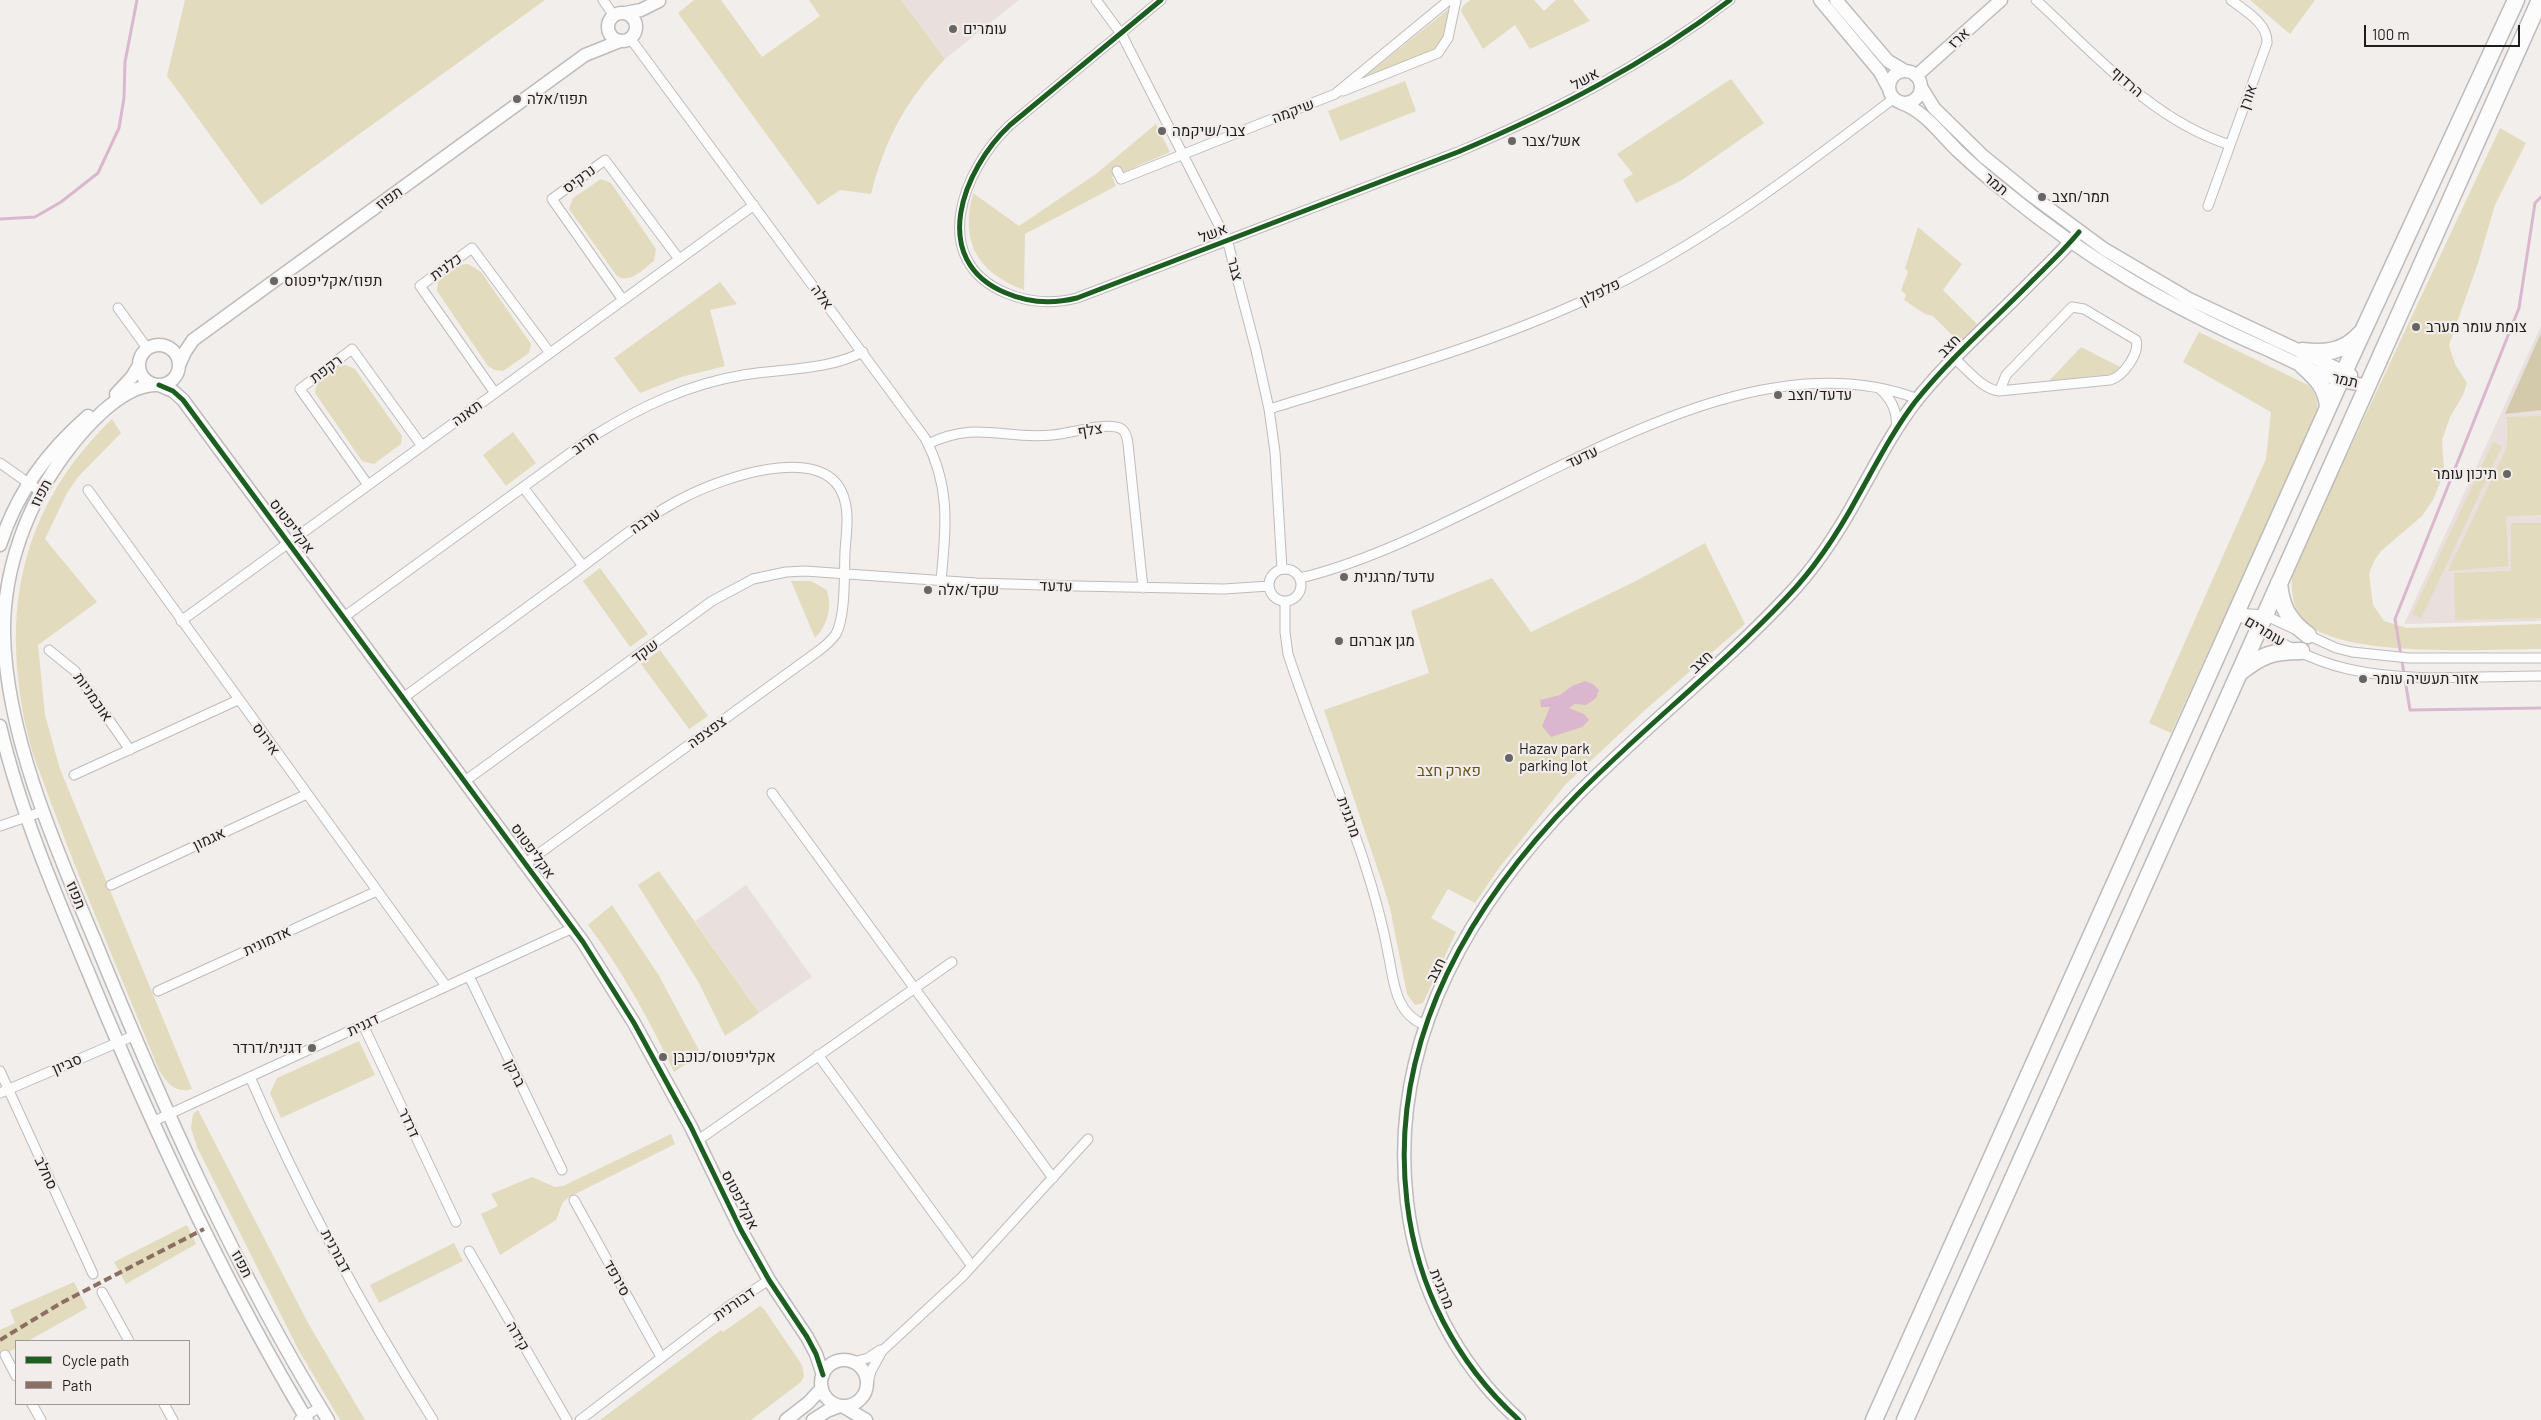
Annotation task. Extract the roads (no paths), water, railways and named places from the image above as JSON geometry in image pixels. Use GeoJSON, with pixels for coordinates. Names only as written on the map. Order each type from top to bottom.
{"type":"FeatureCollection","features":[{"type":"Feature","properties":{"kind":"highway"},"geometry":{"type":"LineString","coordinates":[[1874,1420],[2342,376],[2516,0]]}},
{"type":"Feature","properties":{"kind":"highway"},"geometry":{"type":"LineString","coordinates":[[1905,1420],[2134,910],[2365,385],[2540,0]]}},
{"type":"Feature","properties":{"kind":"highway"},"geometry":{"type":"LineString","coordinates":[[2328,408],[2328,398],[2302,358],[2337,350],[2354,340],[2363,330]]}},
{"type":"Feature","properties":{"kind":"highway"},"geometry":{"type":"LineString","coordinates":[[2279,582],[2280,599],[2286,614],[2308,635]]}},
{"type":"Feature","properties":{"kind":"highway"},"geometry":{"type":"LineString","coordinates":[[2237,674],[2264,656],[2280,651],[2301,651]]}},
{"type":"Feature","properties":{"kind":"street"},"geometry":{"type":"LineString","coordinates":[[603,0],[616,19]]}},
{"type":"Feature","properties":{"kind":"street","name":"צבר"},"geometry":{"type":"LineString","coordinates":[[1096,0],[1120,33],[1226,241],[1256,350],[1269,410],[1276,469],[1282,569]]}},
{"type":"Feature","properties":{"kind":"street","name":"אשל"},"geometry":{"type":"LineString","coordinates":[[1160,0],[1010,125],[984,154],[972,175],[961,207],[960,237],[968,262],[984,282],[996,289],[1025,300],[1053,302],[1089,294],[1458,152],[1552,110],[1635,65],[1730,0]]}},
{"type":"Feature","properties":{"kind":"street","name":"שיקמה"},"geometry":{"type":"LineString","coordinates":[[1118,171],[1121,179],[1336,94],[1449,0]]}},
{"type":"Feature","properties":{"kind":"street"},"geometry":{"type":"LineString","coordinates":[[1336,94],[1438,53],[1448,38],[1456,0]]}},
{"type":"Feature","properties":{"kind":"street","name":"תמר"},"geometry":{"type":"LineString","coordinates":[[1820,0],[1880,72],[1894,96],[1919,112],[1990,180],[2071,242],[2117,274],[2161,300],[2365,385]]}},
{"type":"Feature","properties":{"kind":"street","name":"תמר"},"geometry":{"type":"LineString","coordinates":[[1836,0],[1888,61],[1914,78],[1934,108],[1983,156],[2079,232],[2124,263],[2175,292],[2302,358]]}},
{"type":"Feature","properties":{"kind":"street","name":"ארז"},"geometry":{"type":"LineString","coordinates":[[1914,78],[2001,0]]}},
{"type":"Feature","properties":{"kind":"street","name":"הרדוף"},"geometry":{"type":"LineString","coordinates":[[2036,0],[2124,81],[2159,109],[2200,133],[2230,145]]}},
{"type":"Feature","properties":{"kind":"street","name":"אורן"},"geometry":{"type":"LineString","coordinates":[[2208,206],[2265,52],[2267,39],[2261,25],[2231,0]]}},
{"type":"Feature","properties":{"kind":"street","name":"תפוז"},"geometry":{"type":"LineString","coordinates":[[585,56],[616,19],[660,1]]}},
{"type":"Feature","properties":{"kind":"street","name":"תפוז"},"geometry":{"type":"LineString","coordinates":[[179,367],[185,352],[193,340],[585,56],[629,35],[660,1]]}},
{"type":"Feature","properties":{"kind":"street"},"geometry":{"type":"LineString","coordinates":[[616,19],[634,19],[629,35],[611,35],[616,19]]}},
{"type":"Feature","properties":{"kind":"street","name":"אלה"},"geometry":{"type":"LineString","coordinates":[[629,35],[863,352],[928,444],[940,472],[945,500],[946,524],[941,581]]}},
{"type":"Feature","properties":{"kind":"street"},"geometry":{"type":"LineString","coordinates":[[1893,76],[1914,78],[1920,93],[1914,100],[1894,96],[1893,76]]}},
{"type":"Feature","properties":{"kind":"street","name":"פלפלון"},"geometry":{"type":"LineString","coordinates":[[1269,410],[1489,339],[1555,314],[1610,288],[1726,222],[1794,174],[1894,96]]}},
{"type":"Feature","properties":{"kind":"street","name":"נרקיס"},"geometry":{"type":"LineString","coordinates":[[623,300],[552,199],[605,160],[679,259]]}},
{"type":"Feature","properties":{"kind":"street","name":"תאנה"},"geometry":{"type":"LineString","coordinates":[[181,621],[754,205]]}},
{"type":"Feature","properties":{"kind":"street","name":"חצב"},"geometry":{"type":"LineString","coordinates":[[1404,1141],[1411,1080],[1425,1025],[1436,996],[1464,943],[1515,865],[1583,789],[1764,620],[1802,580],[1841,525],[1896,430],[1918,399],[1955,358],[2079,232]]}},
{"type":"Feature","properties":{"kind":"street","name":"כלנית"},"geometry":{"type":"LineString","coordinates":[[495,393],[420,286],[472,248],[550,353]]}},
{"type":"Feature","properties":{"kind":"street"},"geometry":{"type":"LineString","coordinates":[[1955,358],[1991,389],[2000,390],[2115,379],[2122,374],[2137,349],[2136,340],[2084,309],[2072,307],[2006,375],[2000,390]]}},
{"type":"Feature","properties":{"kind":"street"},"geometry":{"type":"LineString","coordinates":[[118,308],[148,348]]}},
{"type":"Feature","properties":{"kind":"street","name":"תפוז"},"geometry":{"type":"LineString","coordinates":[[166,346],[193,340]]}},
{"type":"Feature","properties":{"kind":"street"},"geometry":{"type":"LineString","coordinates":[[155,345],[166,346],[176,354],[179,367],[174,379],[157,385],[145,380],[139,365],[140,358],[148,348],[155,345]]}},
{"type":"Feature","properties":{"kind":"street","name":"רקפת"},"geometry":{"type":"LineString","coordinates":[[368,485],[300,389],[352,349],[422,446]]}},
{"type":"Feature","properties":{"kind":"street","name":"חרוב"},"geometry":{"type":"LineString","coordinates":[[344,617],[596,435],[656,401],[714,381],[770,371],[829,366],[863,352]]}},
{"type":"Feature","properties":{"kind":"street","name":"תפוז"},"geometry":{"type":"LineString","coordinates":[[0,544],[13,511],[28,483],[54,448],[120,390],[139,365]]}},
{"type":"Feature","properties":{"kind":"street","name":"אקליפטוס"},"geometry":{"type":"LineString","coordinates":[[179,367],[179,383],[183,400]]}},
{"type":"Feature","properties":{"kind":"street","name":"עדעד"},"geometry":{"type":"LineString","coordinates":[[1300,578],[1333,569],[1395,546],[1626,436],[1704,406],[1756,391],[1811,382],[1841,382],[1876,387],[1918,399]]}},
{"type":"Feature","properties":{"kind":"street","name":"תפוז"},"geometry":{"type":"LineString","coordinates":[[157,385],[143,386],[129,392],[95,420],[66,452],[40,492],[29,517],[11,569],[6,590],[4,634],[13,704],[44,811],[133,1036],[168,1115],[245,1271],[328,1420]]}},
{"type":"Feature","properties":{"kind":"street","name":"אקליפטוס"},"geometry":{"type":"LineString","coordinates":[[157,385],[172,391],[183,400],[573,928],[634,1023],[697,1141],[740,1230],[769,1280],[807,1337],[816,1354],[823,1375]]}},
{"type":"Feature","properties":{"kind":"street"},"geometry":{"type":"LineString","coordinates":[[1876,387],[1892,404],[1896,416],[1896,430]]}},
{"type":"Feature","properties":{"kind":"street","name":"צלף"},"geometry":{"type":"LineString","coordinates":[[928,444],[951,434],[973,430],[1044,436],[1106,427],[1120,428],[1125,433],[1128,444],[1143,588]]}},
{"type":"Feature","properties":{"kind":"street"},"geometry":{"type":"LineString","coordinates":[[0,463],[40,492]]}},
{"type":"Feature","properties":{"kind":"street","name":"ערבה"},"geometry":{"type":"LineString","coordinates":[[404,698],[646,520],[699,490],[752,473],[805,467],[816,470],[833,479],[844,496],[847,517],[844,573]]}},
{"type":"Feature","properties":{"kind":"street"},"geometry":{"type":"LineString","coordinates":[[523,487],[583,566]]}},
{"type":"Feature","properties":{"kind":"street","name":"אירוס"},"geometry":{"type":"LineString","coordinates":[[88,490],[446,986]]}},
{"type":"Feature","properties":{"kind":"street"},"geometry":{"type":"LineString","coordinates":[[1282,569],[1294,571],[1300,578],[1302,585],[1299,594],[1292,600],[1285,602],[1274,597],[1269,586],[1271,576],[1282,569]]}},
{"type":"Feature","properties":{"kind":"street","name":"שקד"},"geometry":{"type":"LineString","coordinates":[[465,781],[712,601],[739,585],[768,575],[786,572],[844,573]]}},
{"type":"Feature","properties":{"kind":"street","name":"עדעד"},"geometry":{"type":"LineString","coordinates":[[844,573],[941,581],[1143,588],[1229,589],[1269,586]]}},
{"type":"Feature","properties":{"kind":"street","name":"צפצפה"},"geometry":{"type":"LineString","coordinates":[[526,863],[826,645],[840,624],[844,573]]}},
{"type":"Feature","properties":{"kind":"street","name":"מרגנית"},"geometry":{"type":"LineString","coordinates":[[1285,602],[1284,624],[1288,654],[1370,876],[1383,923],[1396,992],[1408,1014],[1425,1025]]}},
{"type":"Feature","properties":{"kind":"street","name":"עומרים"},"geometry":{"type":"LineString","coordinates":[[2236,613],[2264,615],[2352,652],[2388,657],[2541,658]]}},
{"type":"Feature","properties":{"kind":"street","name":"עומרים"},"geometry":{"type":"LineString","coordinates":[[2236,613],[2257,630],[2330,664],[2349,670],[2392,675],[2541,676]]}},
{"type":"Feature","properties":{"kind":"street","name":"אוכמניות"},"geometry":{"type":"LineString","coordinates":[[50,650],[75,671],[130,750]]}},
{"type":"Feature","properties":{"kind":"street"},"geometry":{"type":"LineString","coordinates":[[74,775],[238,700]]}},
{"type":"Feature","properties":{"kind":"street","name":"תפוז"},"geometry":{"type":"LineString","coordinates":[[0,726],[27,816],[54,890],[117,1043],[152,1122],[245,1309],[304,1419]]}},
{"type":"Feature","properties":{"kind":"street"},"geometry":{"type":"LineString","coordinates":[[772,793],[1053,1178]]}},
{"type":"Feature","properties":{"kind":"street","name":"אגמון"},"geometry":{"type":"LineString","coordinates":[[111,884],[307,794]]}},
{"type":"Feature","properties":{"kind":"street"},"geometry":{"type":"LineString","coordinates":[[0,826],[44,811]]}},
{"type":"Feature","properties":{"kind":"street","name":"אדמונית"},"geometry":{"type":"LineString","coordinates":[[158,991],[377,891]]}},
{"type":"Feature","properties":{"kind":"street","name":"דגנית"},"geometry":{"type":"LineString","coordinates":[[152,1122],[573,928]]}},
{"type":"Feature","properties":{"kind":"street"},"geometry":{"type":"LineString","coordinates":[[697,1141],[952,962]]}},
{"type":"Feature","properties":{"kind":"street","name":"ברקן"},"geometry":{"type":"LineString","coordinates":[[469,976],[562,1170]]}},
{"type":"Feature","properties":{"kind":"street","name":"דרדר"},"geometry":{"type":"LineString","coordinates":[[363,1025],[456,1222]]}},
{"type":"Feature","properties":{"kind":"street","name":"סביון"},"geometry":{"type":"LineString","coordinates":[[4,1091],[133,1036]]}},
{"type":"Feature","properties":{"kind":"street"},"geometry":{"type":"LineString","coordinates":[[818,1056],[972,1266]]}},
{"type":"Feature","properties":{"kind":"street","name":"סחלב"},"geometry":{"type":"LineString","coordinates":[[0,1071],[4,1091],[93,1274]]}},
{"type":"Feature","properties":{"kind":"street","name":"דבורנית"},"geometry":{"type":"LineString","coordinates":[[250,1077],[286,1156],[337,1254],[433,1420]]}},
{"type":"Feature","properties":{"kind":"street"},"geometry":{"type":"LineString","coordinates":[[813,1420],[842,1406],[858,1402],[864,1396],[875,1362],[887,1346],[972,1266],[1088,1139]]}},
{"type":"Feature","properties":{"kind":"street","name":"מרגנית"},"geometry":{"type":"LineString","coordinates":[[1404,1141],[1404,1175],[1408,1216],[1413,1242],[1428,1291],[1438,1314],[1467,1362],[1486,1386],[1519,1420]]}},
{"type":"Feature","properties":{"kind":"street","name":"סירפד"},"geometry":{"type":"LineString","coordinates":[[574,1200],[661,1357]]}},
{"type":"Feature","properties":{"kind":"street","name":"קידה"},"geometry":{"type":"LineString","coordinates":[[470,1251],[567,1420]]}},
{"type":"Feature","properties":{"kind":"street","name":"דבורנית"},"geometry":{"type":"LineString","coordinates":[[580,1420],[729,1306],[769,1280]]}},
{"type":"Feature","properties":{"kind":"street"},"geometry":{"type":"LineString","coordinates":[[102,1292],[128,1340]]}},
{"type":"Feature","properties":{"kind":"street","name":"אקליפטוס"},"geometry":{"type":"LineString","coordinates":[[807,1337],[821,1351],[840,1361]]}},
{"type":"Feature","properties":{"kind":"street"},"geometry":{"type":"LineString","coordinates":[[866,1420],[828,1400],[822,1388],[823,1375],[831,1364],[840,1361],[853,1362],[868,1358],[887,1346]]}},
{"type":"Feature","properties":{"kind":"street"},"geometry":{"type":"LineString","coordinates":[[5,1355],[15,1374]]}},
{"type":"Feature","properties":{"kind":"street"},"geometry":{"type":"LineString","coordinates":[[853,1362],[863,1370],[868,1383]]}},
{"type":"Feature","properties":{"kind":"street"},"geometry":{"type":"LineString","coordinates":[[786,1420],[808,1403],[822,1388]]}},
{"type":"Feature","properties":{"kind":"street"},"geometry":{"type":"LineString","coordinates":[[864,1396],[870,1420]]}},
{"type":"Feature","properties":{"kind":"street"},"geometry":{"type":"LineString","coordinates":[[33,1405],[41,1420]]}},
{"type":"Feature","properties":{"kind":"street"},"geometry":{"type":"LineString","coordinates":[[165,1405],[173,1420]]}},
{"type":"Feature","properties":{"kind":"street"},"geometry":{"type":"LineString","coordinates":[[304,1419],[320,1408]]}},
{"type":"Feature","properties":{"kind":"waterway"},"geometry":{"type":"LineString","coordinates":[[0,219],[35,217],[61,202],[98,173],[119,128],[124,98],[125,62],[137,0]]}},
{"type":"Feature","properties":{"kind":"waterway"},"geometry":{"type":"LineString","coordinates":[[2541,197],[2535,203],[2519,308],[2395,619],[2410,710],[2541,708]]}},
{"type":"Feature","properties":{"kind":"place","name":"עומרים"},"geometry":{"type":"Point","coordinates":[953,29]}},
{"type":"Feature","properties":{"kind":"place","name":"תפוז/אלה"},"geometry":{"type":"Point","coordinates":[517,99]}},
{"type":"Feature","properties":{"kind":"place","name":"צבר/שיקמה"},"geometry":{"type":"Point","coordinates":[1162,131]}},
{"type":"Feature","properties":{"kind":"place","name":"אשל/צבר"},"geometry":{"type":"Point","coordinates":[1512,141]}},
{"type":"Feature","properties":{"kind":"place","name":"תמר/חצב"},"geometry":{"type":"Point","coordinates":[2042,197]}},
{"type":"Feature","properties":{"kind":"place","name":"תפוז/אקליפטוס"},"geometry":{"type":"Point","coordinates":[274,281]}},
{"type":"Feature","properties":{"kind":"place","name":"צומת עומר מערב"},"geometry":{"type":"Point","coordinates":[2416,327]}},
{"type":"Feature","properties":{"kind":"place","name":"עדעד/חצב"},"geometry":{"type":"Point","coordinates":[1778,395]}},
{"type":"Feature","properties":{"kind":"place","name":"תיכון עומר"},"geometry":{"type":"Point","coordinates":[2507,474]}},
{"type":"Feature","properties":{"kind":"place","name":"עדעד/מרגנית"},"geometry":{"type":"Point","coordinates":[1344,577]}},
{"type":"Feature","properties":{"kind":"place","name":"שקד/אלה"},"geometry":{"type":"Point","coordinates":[928,590]}},
{"type":"Feature","properties":{"kind":"place","name":"מגן אברהם"},"geometry":{"type":"Point","coordinates":[1339,641]}},
{"type":"Feature","properties":{"kind":"place","name":"אזור תעשיה עומר"},"geometry":{"type":"Point","coordinates":[2363,679]}},
{"type":"Feature","properties":{"kind":"place","name":"Hazav park parking lot"},"geometry":{"type":"Point","coordinates":[1509,758]}},
{"type":"Feature","properties":{"kind":"place","name":"דגנית/דרדר"},"geometry":{"type":"Point","coordinates":[312,1048]}},
{"type":"Feature","properties":{"kind":"place","name":"אקליפטוס/כוכבן"},"geometry":{"type":"Point","coordinates":[663,1057]}},
{"type":"Feature","properties":{"kind":"park label","name":"פארק חצב"},"geometry":{"type":"Point","coordinates":[1449,771]}}]}
